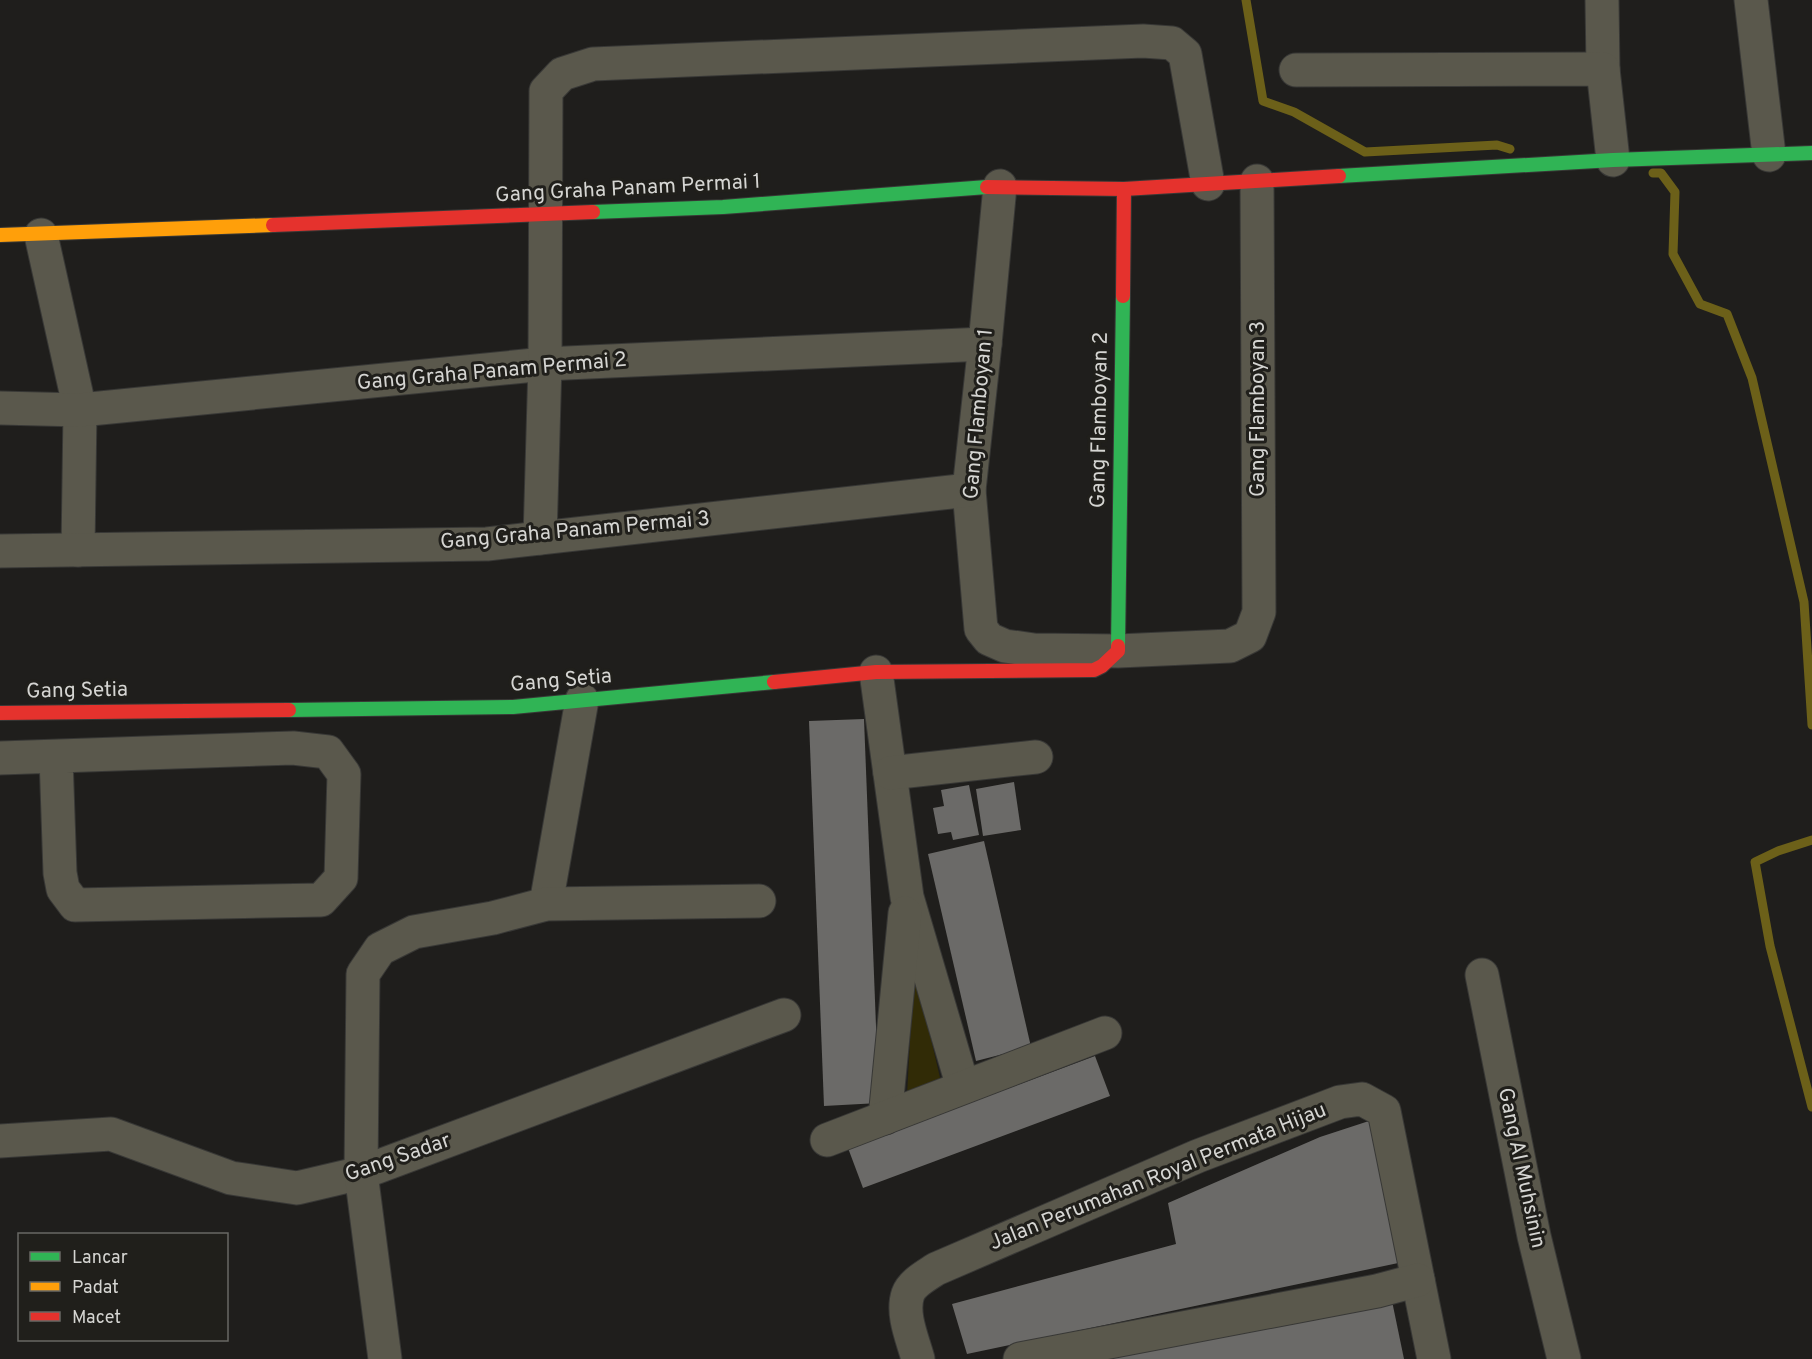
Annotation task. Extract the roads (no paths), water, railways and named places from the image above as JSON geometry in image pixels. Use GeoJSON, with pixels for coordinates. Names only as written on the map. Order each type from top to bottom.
{"type":"FeatureCollection","features":[{"type":"Feature","properties":{"kind":"street"},"geometry":{"type":"LineString","coordinates":[[1602,0],[1603,69],[1613,160]]}},
{"type":"Feature","properties":{"kind":"street"},"geometry":{"type":"LineString","coordinates":[[1751,0],[1769,155]]}},
{"type":"Feature","properties":{"kind":"street"},"geometry":{"type":"LineString","coordinates":[[540,538],[545,364],[546,91],[562,74],[593,64],[1143,42],[1172,43],[1185,54],[1208,184]]}},
{"type":"Feature","properties":{"kind":"street"},"geometry":{"type":"LineString","coordinates":[[1296,70],[1603,69]]}},
{"type":"Feature","properties":{"kind":"street","name":"Gang Graha Panam Permai 1"},"geometry":{"type":"LineString","coordinates":[[0,235],[723,207],[1000,186],[1124,189],[1613,160],[1812,153]]}},
{"type":"Feature","properties":{"kind":"street","name":"Gang Flamboyan 3"},"geometry":{"type":"LineString","coordinates":[[1118,651],[1230,646],[1250,636],[1259,612],[1257,181]]}},
{"type":"Feature","properties":{"kind":"street","name":"Gang Flamboyan 1"},"geometry":{"type":"LineString","coordinates":[[1000,186],[986,344],[969,490],[981,629],[989,639],[1005,646],[1034,650],[1118,651]]}},
{"type":"Feature","properties":{"kind":"street","name":"Gang Flamboyan 2"},"geometry":{"type":"LineString","coordinates":[[1118,651],[1124,189]]}},
{"type":"Feature","properties":{"kind":"street"},"geometry":{"type":"LineString","coordinates":[[41,235],[80,410],[78,550]]}},
{"type":"Feature","properties":{"kind":"street","name":"Gang Graha Panam Permai 2"},"geometry":{"type":"LineString","coordinates":[[0,408],[80,410],[545,364],[986,344]]}},
{"type":"Feature","properties":{"kind":"street","name":"Gang Graha Panam Permai 3"},"geometry":{"type":"LineString","coordinates":[[0,551],[487,544],[969,490]]}},
{"type":"Feature","properties":{"kind":"street","name":"Gang Setia"},"geometry":{"type":"LineString","coordinates":[[0,713],[513,707],[876,672],[1094,670],[1102,666],[1118,651]]}},
{"type":"Feature","properties":{"kind":"street"},"geometry":{"type":"LineString","coordinates":[[876,672],[907,897],[963,1087]]}},
{"type":"Feature","properties":{"kind":"street"},"geometry":{"type":"LineString","coordinates":[[546,904],[582,700]]}},
{"type":"Feature","properties":{"kind":"street"},"geometry":{"type":"LineString","coordinates":[[0,758],[292,748],[328,752],[344,774],[341,878],[321,900],[75,905],[63,889],[60,873],[56,757]]}},
{"type":"Feature","properties":{"kind":"street"},"geometry":{"type":"LineString","coordinates":[[890,773],[1036,757]]}},
{"type":"Feature","properties":{"kind":"street"},"geometry":{"type":"LineString","coordinates":[[885,1118],[907,897]]}},
{"type":"Feature","properties":{"kind":"street"},"geometry":{"type":"LineString","coordinates":[[386,1359],[361,1173],[363,974],[380,949],[414,933],[493,918],[546,904],[759,901]]}},
{"type":"Feature","properties":{"kind":"street","name":"Gang Al Muhsinin"},"geometry":{"type":"LineString","coordinates":[[1482,975],[1534,1236],[1564,1359]]}},
{"type":"Feature","properties":{"kind":"street","name":"Gang Sadar"},"geometry":{"type":"LineString","coordinates":[[0,1141],[111,1134],[231,1178],[297,1188],[361,1173],[784,1015]]}},
{"type":"Feature","properties":{"kind":"street"},"geometry":{"type":"LineString","coordinates":[[827,1140],[1105,1033]]}},
{"type":"Feature","properties":{"kind":"street","name":"Jalan Perumahan Royal Permata Hijau"},"geometry":{"type":"LineString","coordinates":[[918,1359],[908,1325],[906,1305],[908,1292],[936,1269],[1198,1156],[1340,1102],[1362,1099],[1383,1111],[1434,1359]]}},
{"type":"Feature","properties":{"kind":"street"},"geometry":{"type":"LineString","coordinates":[[1020,1359],[1418,1281]]}},
{"type":"Feature","properties":{"kind":"waterway"},"geometry":{"type":"LineString","coordinates":[[1246,0],[1263,101],[1294,112],[1365,152],[1497,145],[1510,149]]}},
{"type":"Feature","properties":{"kind":"waterway"},"geometry":{"type":"LineString","coordinates":[[1653,173],[1661,173],[1675,192],[1673,254],[1700,304],[1727,314],[1752,378],[1804,602],[1812,725]]}},
{"type":"Feature","properties":{"kind":"waterway"},"geometry":{"type":"LineString","coordinates":[[1812,840],[1778,851],[1755,862],[1770,946],[1812,1107]]}}]}
